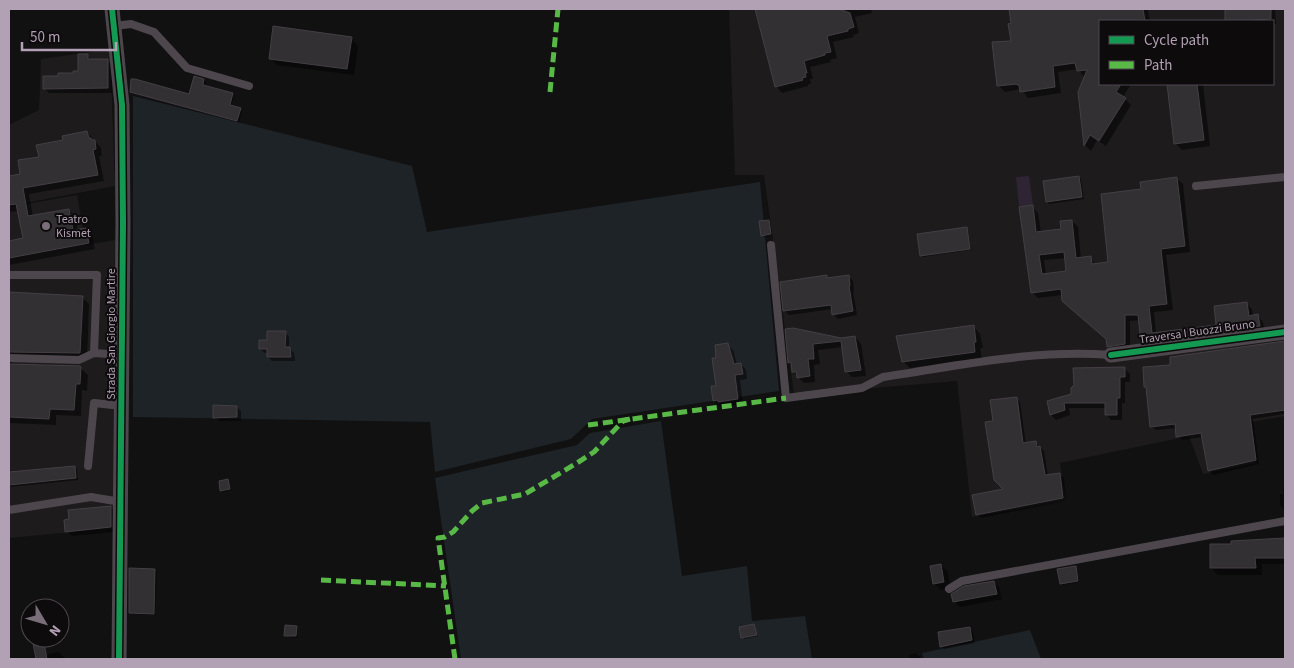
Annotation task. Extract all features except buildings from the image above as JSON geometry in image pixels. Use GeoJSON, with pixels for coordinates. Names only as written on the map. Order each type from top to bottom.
{"type":"FeatureCollection","features":[{"type":"Feature","properties":{"kind":"street","name":"Strada San Giorgio Martire"},"geometry":{"type":"LineString","coordinates":[[112,9],[122,105],[122,406],[119,659]]}},
{"type":"Feature","properties":{"kind":"street","name":"Traversa I Buozzi Bruno"},"geometry":{"type":"LineString","coordinates":[[1111,355],[1285,332]]}},
{"type":"Feature","properties":{"kind":"lane"},"geometry":{"type":"LineString","coordinates":[[114,26],[131,24],[154,32],[187,68],[249,86]]}},
{"type":"Feature","properties":{"kind":"lane"},"geometry":{"type":"LineString","coordinates":[[1196,186],[1285,177]]}},
{"type":"Feature","properties":{"kind":"lane"},"geometry":{"type":"LineString","coordinates":[[771,245],[786,398],[862,388],[883,377],[1029,356],[1111,355]]}},
{"type":"Feature","properties":{"kind":"lane"},"geometry":{"type":"LineString","coordinates":[[9,276],[97,275],[94,353]]}},
{"type":"Feature","properties":{"kind":"lane"},"geometry":{"type":"LineString","coordinates":[[9,358],[79,360],[94,353],[122,355]]}},
{"type":"Feature","properties":{"kind":"lane"},"geometry":{"type":"LineString","coordinates":[[88,466],[94,403],[122,406]]}},
{"type":"Feature","properties":{"kind":"lane"},"geometry":{"type":"LineString","coordinates":[[9,510],[91,497],[121,502]]}},
{"type":"Feature","properties":{"kind":"lane"},"geometry":{"type":"LineString","coordinates":[[949,589],[962,581],[1285,522]]}},
{"type":"Feature","properties":{"kind":"shaded area"},"geometry":{"type":"Polygon","coordinates":[[[729,9],[1285,9],[1285,416],[1252,422],[1256,463],[1203,474],[1189,436],[1060,463],[1066,501],[972,517],[957,381],[794,395],[764,175],[735,175],[729,9]]]}},
{"type":"Feature","properties":{"kind":"shaded area"},"geometry":{"type":"Polygon","coordinates":[[[110,49],[115,186],[9,206],[9,125],[39,110],[41,59],[110,49]]]}},
{"type":"Feature","properties":{"kind":"shaded area"},"geometry":{"type":"Polygon","coordinates":[[[133,96],[412,166],[427,232],[760,182],[779,391],[592,419],[571,439],[435,472],[430,422],[133,417],[133,96]]]}},
{"type":"Feature","properties":{"kind":"shaded area"},"geometry":{"type":"Polygon","coordinates":[[[1029,176],[1033,205],[1019,207],[1016,177],[1029,176]]]}},
{"type":"Feature","properties":{"kind":"shaded area"},"geometry":{"type":"Polygon","coordinates":[[[77,195],[86,245],[115,240],[113,369],[114,528],[9,538],[9,207],[77,195]]]}},
{"type":"Feature","properties":{"kind":"shaded area"},"geometry":{"type":"Polygon","coordinates":[[[661,421],[682,576],[747,566],[752,621],[805,616],[812,659],[461,659],[435,478],[577,445],[590,433],[661,421]]]}},
{"type":"Feature","properties":{"kind":"shaded area"},"geometry":{"type":"Polygon","coordinates":[[[1030,630],[1041,659],[924,659],[922,653],[1030,630]]]}},
{"type":"Feature","properties":{"kind":"marked path"},"geometry":{"type":"LineString","coordinates":[[550,92],[558,9]]}},
{"type":"Feature","properties":{"kind":"marked path"},"geometry":{"type":"LineString","coordinates":[[588,425],[786,398]]}},
{"type":"Feature","properties":{"kind":"marked path"},"geometry":{"type":"LineString","coordinates":[[455,659],[438,538],[445,537],[453,532],[482,503],[525,494],[577,463],[594,452],[623,421],[630,419]]}},
{"type":"Feature","properties":{"kind":"marked path"},"geometry":{"type":"LineString","coordinates":[[321,580],[446,586]]}},
{"type":"Feature","properties":{"kind":"cycle path"},"geometry":{"type":"LineString","coordinates":[[112,9],[122,105],[123,223],[119,659]]}},
{"type":"Feature","properties":{"kind":"cycle path"},"geometry":{"type":"LineString","coordinates":[[1111,355],[1285,332]]}},
{"type":"Feature","properties":{"kind":"place","name":"Teatro Kismet"},"geometry":{"type":"Point","coordinates":[46,226]}}]}
